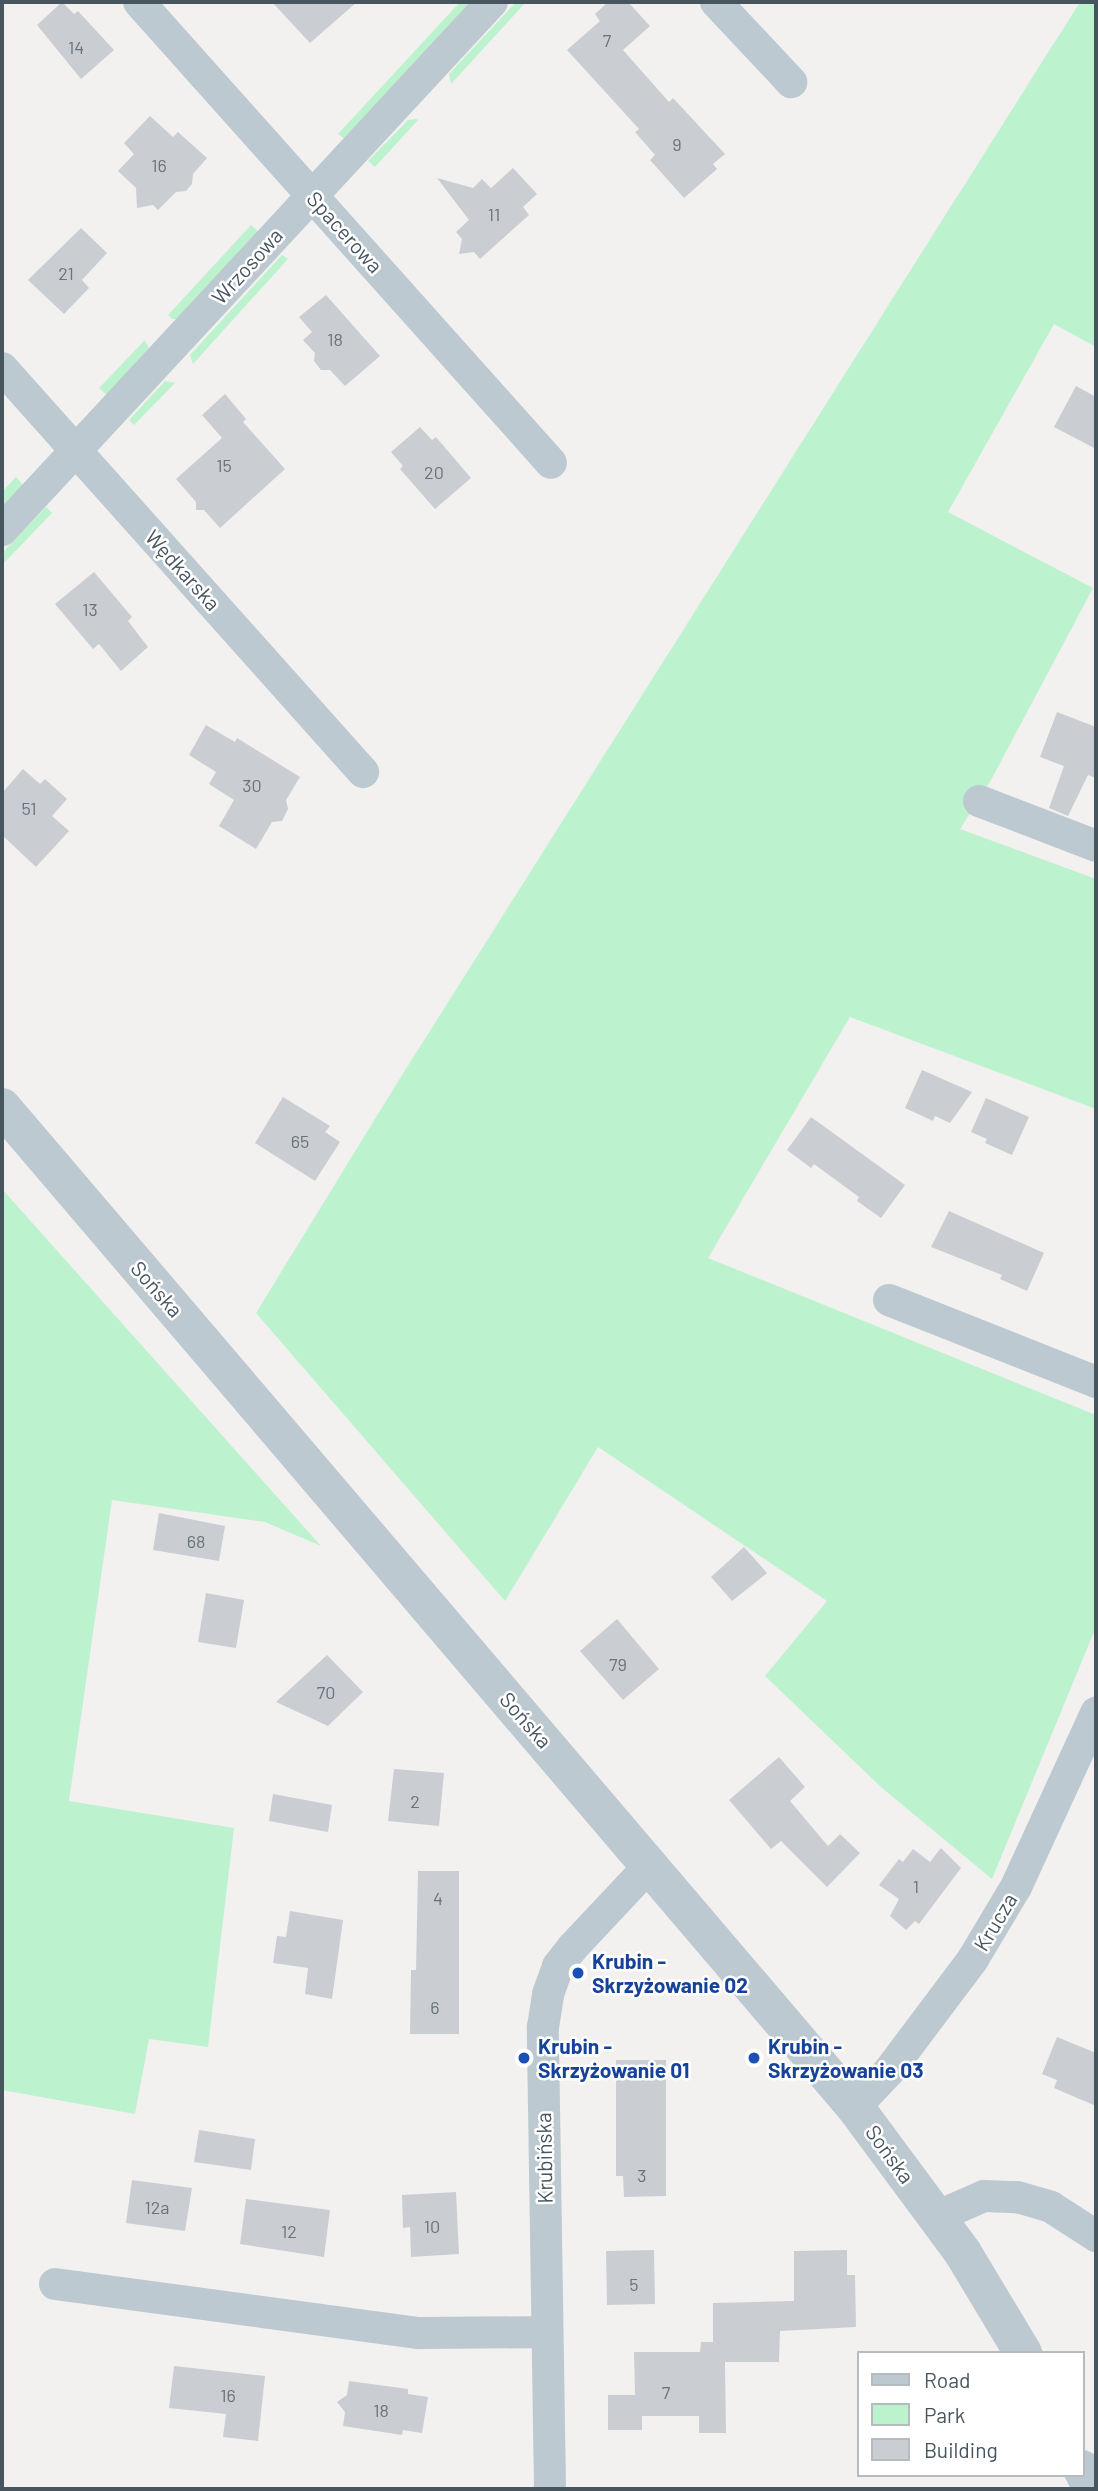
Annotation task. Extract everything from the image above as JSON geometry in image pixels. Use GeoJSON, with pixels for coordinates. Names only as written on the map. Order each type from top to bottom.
{"type":"FeatureCollection","features":[{"type":"Feature","properties":{"kind":"street","name":"Spacerowa"},"geometry":{"type":"LineString","coordinates":[[139,2],[551,463]]}},
{"type":"Feature","properties":{"kind":"street","name":"Wrzosowa"},"geometry":{"type":"LineString","coordinates":[[2,530],[492,2]]}},
{"type":"Feature","properties":{"kind":"street"},"geometry":{"type":"LineString","coordinates":[[716,2],[791,82]]}},
{"type":"Feature","properties":{"kind":"street","name":"Wędkarska"},"geometry":{"type":"LineString","coordinates":[[2,368],[363,772]]}},
{"type":"Feature","properties":{"kind":"street"},"geometry":{"type":"LineString","coordinates":[[979,801],[1096,846]]}},
{"type":"Feature","properties":{"kind":"street","name":"Sońska"},"geometry":{"type":"LineString","coordinates":[[2,1107],[855,2106],[963,2253],[1022,2351]]}},
{"type":"Feature","properties":{"kind":"street"},"geometry":{"type":"LineString","coordinates":[[889,1300],[1096,1382]]}},
{"type":"Feature","properties":{"kind":"street","name":"Krucza"},"geometry":{"type":"LineString","coordinates":[[855,2106],[889,2071],[972,1959],[1016,1887],[1096,1713]]}},
{"type":"Feature","properties":{"kind":"street","name":"Krubińska"},"geometry":{"type":"LineString","coordinates":[[550,2489],[543,2027],[548,1994],[558,1966],[565,1956],[650,1865]]}},
{"type":"Feature","properties":{"kind":"street"},"geometry":{"type":"LineString","coordinates":[[936,2217],[984,2196],[1017,2197],[1051,2207],[1096,2236]]}},
{"type":"Feature","properties":{"kind":"street"},"geometry":{"type":"LineString","coordinates":[[55,2284],[419,2333],[547,2332]]}},
{"type":"Feature","properties":{"kind":"street"},"geometry":{"type":"LineString","coordinates":[[1084,2473],[1092,2489]]}},
{"type":"Feature","properties":{"kind":"green space"},"geometry":{"type":"Polygon","coordinates":[[[460,2],[472,2],[345,139],[338,134],[460,2]]]}},
{"type":"Feature","properties":{"kind":"green space"},"geometry":{"type":"Polygon","coordinates":[[[516,2],[526,2],[451,84],[449,74],[516,2]]]}},
{"type":"Feature","properties":{"kind":"green space"},"geometry":{"type":"Polygon","coordinates":[[[1080,2],[1096,2],[1096,347],[1054,324],[948,512],[1093,588],[991,780],[960,829],[1096,879],[1096,1109],[850,1017],[708,1258],[1096,1415],[1096,1627],[992,1879],[882,1788],[765,1676],[827,1601],[598,1447],[505,1601],[256,1313],[397,1083],[1080,2]]]}},
{"type":"Feature","properties":{"kind":"green space"},"geometry":{"type":"Polygon","coordinates":[[[408,120],[418,120],[375,167],[368,161],[408,120]]]}},
{"type":"Feature","properties":{"kind":"green space"},"geometry":{"type":"Polygon","coordinates":[[[251,225],[259,232],[179,319],[172,319],[168,315],[251,225]]]}},
{"type":"Feature","properties":{"kind":"green space"},"geometry":{"type":"Polygon","coordinates":[[[282,255],[288,259],[193,364],[190,355],[282,255]]]}},
{"type":"Feature","properties":{"kind":"green space"},"geometry":{"type":"Polygon","coordinates":[[[145,340],[150,351],[107,395],[99,388],[145,340]]]}},
{"type":"Feature","properties":{"kind":"green space"},"geometry":{"type":"Polygon","coordinates":[[[165,381],[175,383],[134,425],[129,420],[165,381]]]}},
{"type":"Feature","properties":{"kind":"green space"},"geometry":{"type":"Polygon","coordinates":[[[16,477],[23,485],[2,507],[2,492],[16,477]]]}},
{"type":"Feature","properties":{"kind":"green space"},"geometry":{"type":"Polygon","coordinates":[[[46,507],[52,513],[2,565],[2,553],[46,507]]]}},
{"type":"Feature","properties":{"kind":"green space"},"geometry":{"type":"Polygon","coordinates":[[[2,1189],[321,1546],[265,1522],[112,1500],[69,1801],[234,1828],[208,2047],[149,2039],[135,2114],[2,2090],[2,1189]]]}},
{"type":"Feature","properties":{"kind":"building"},"geometry":{"type":"Polygon","coordinates":[[[62,2],[74,14],[78,11],[114,50],[81,79],[37,25],[62,2]]]}},
{"type":"Feature","properties":{"kind":"building"},"geometry":{"type":"Polygon","coordinates":[[[272,2],[357,2],[310,43],[272,2]]]}},
{"type":"Feature","properties":{"kind":"building"},"geometry":{"type":"Polygon","coordinates":[[[608,2],[628,2],[650,26],[623,50],[669,102],[673,98],[725,154],[713,164],[717,169],[684,198],[650,160],[655,155],[635,132],[639,129],[567,50],[600,21],[595,14],[608,2]]]}},
{"type":"Feature","properties":{"kind":"building"},"geometry":{"type":"Polygon","coordinates":[[[150,116],[173,137],[178,132],[207,158],[193,174],[192,184],[186,191],[176,192],[158,210],[153,205],[137,208],[136,188],[118,171],[134,154],[124,143],[150,116]]]}},
{"type":"Feature","properties":{"kind":"building"},"geometry":{"type":"Polygon","coordinates":[[[513,168],[537,194],[523,207],[529,215],[480,259],[474,252],[459,254],[462,239],[456,232],[469,220],[437,178],[473,188],[482,179],[491,188],[513,168]]]}},
{"type":"Feature","properties":{"kind":"building"},"geometry":{"type":"Polygon","coordinates":[[[81,228],[107,253],[82,280],[89,288],[64,314],[28,280],[81,228]]]}},
{"type":"Feature","properties":{"kind":"building"},"geometry":{"type":"Polygon","coordinates":[[[326,295],[380,356],[345,386],[330,370],[321,370],[314,361],[315,353],[303,340],[312,332],[299,317],[326,295]]]}},
{"type":"Feature","properties":{"kind":"building"},"geometry":{"type":"Polygon","coordinates":[[[1076,386],[1096,397],[1096,449],[1054,427],[1076,386]]]}},
{"type":"Feature","properties":{"kind":"building"},"geometry":{"type":"Polygon","coordinates":[[[225,394],[246,419],[243,422],[285,469],[220,528],[204,510],[196,510],[196,502],[176,479],[222,438],[202,415],[225,394]]]}},
{"type":"Feature","properties":{"kind":"building"},"geometry":{"type":"Polygon","coordinates":[[[420,427],[432,440],[436,437],[471,478],[435,509],[400,469],[403,466],[391,452],[420,427]]]}},
{"type":"Feature","properties":{"kind":"building"},"geometry":{"type":"Polygon","coordinates":[[[94,572],[132,617],[128,621],[148,647],[121,671],[99,644],[93,649],[55,604],[94,572]]]}},
{"type":"Feature","properties":{"kind":"building"},"geometry":{"type":"Polygon","coordinates":[[[1057,712],[1096,727],[1096,778],[1088,775],[1068,816],[1049,808],[1064,766],[1040,757],[1057,712]]]}},
{"type":"Feature","properties":{"kind":"building"},"geometry":{"type":"Polygon","coordinates":[[[206,725],[235,742],[237,738],[300,777],[286,800],[288,809],[282,821],[272,822],[256,849],[219,826],[234,800],[209,784],[216,772],[189,755],[206,725]]]}},
{"type":"Feature","properties":{"kind":"building"},"geometry":{"type":"Polygon","coordinates":[[[23,769],[40,784],[45,779],[67,799],[52,816],[69,831],[36,867],[2,835],[2,793],[23,769]]]}},
{"type":"Feature","properties":{"kind":"building"},"geometry":{"type":"Polygon","coordinates":[[[922,1070],[972,1092],[950,1123],[935,1116],[933,1121],[905,1108],[922,1070]]]}},
{"type":"Feature","properties":{"kind":"building"},"geometry":{"type":"Polygon","coordinates":[[[283,1097],[330,1126],[325,1132],[340,1142],[315,1181],[255,1143],[283,1097]]]}},
{"type":"Feature","properties":{"kind":"building"},"geometry":{"type":"Polygon","coordinates":[[[986,1098],[1029,1117],[1012,1155],[985,1143],[987,1139],[971,1132],[986,1098]]]}},
{"type":"Feature","properties":{"kind":"building"},"geometry":{"type":"Polygon","coordinates":[[[811,1117],[905,1185],[881,1218],[857,1201],[859,1197],[814,1164],[811,1168],[787,1150],[811,1117]]]}},
{"type":"Feature","properties":{"kind":"building"},"geometry":{"type":"Polygon","coordinates":[[[949,1211],[1044,1253],[1027,1291],[1000,1279],[1002,1275],[931,1247],[949,1211]]]}},
{"type":"Feature","properties":{"kind":"building"},"geometry":{"type":"Polygon","coordinates":[[[159,1513],[225,1526],[219,1561],[153,1550],[159,1513]]]}},
{"type":"Feature","properties":{"kind":"building"},"geometry":{"type":"Polygon","coordinates":[[[744,1547],[767,1573],[732,1601],[711,1577],[744,1547]]]}},
{"type":"Feature","properties":{"kind":"building"},"geometry":{"type":"Polygon","coordinates":[[[206,1593],[244,1600],[236,1648],[198,1642],[206,1593]]]}},
{"type":"Feature","properties":{"kind":"building"},"geometry":{"type":"Polygon","coordinates":[[[617,1619],[659,1669],[623,1700],[580,1651],[617,1619]]]}},
{"type":"Feature","properties":{"kind":"building"},"geometry":{"type":"Polygon","coordinates":[[[327,1655],[363,1692],[328,1726],[276,1702],[327,1655]]]}},
{"type":"Feature","properties":{"kind":"building"},"geometry":{"type":"Polygon","coordinates":[[[779,1757],[805,1787],[790,1801],[828,1846],[840,1834],[860,1853],[827,1887],[781,1841],[771,1849],[729,1800],[779,1757]]]}},
{"type":"Feature","properties":{"kind":"building"},"geometry":{"type":"Polygon","coordinates":[[[394,1769],[444,1773],[439,1826],[388,1821],[394,1769]]]}},
{"type":"Feature","properties":{"kind":"building"},"geometry":{"type":"Polygon","coordinates":[[[273,1794],[332,1805],[328,1832],[269,1821],[273,1794]]]}},
{"type":"Feature","properties":{"kind":"building"},"geometry":{"type":"Polygon","coordinates":[[[941,1848],[961,1868],[919,1924],[915,1921],[906,1930],[890,1916],[899,1899],[879,1885],[899,1859],[903,1862],[913,1849],[930,1862],[941,1848]]]}},
{"type":"Feature","properties":{"kind":"building"},"geometry":{"type":"Polygon","coordinates":[[[418,1871],[459,1871],[459,2034],[410,2034],[411,1970],[416,1970],[418,1871]]]}},
{"type":"Feature","properties":{"kind":"building"},"geometry":{"type":"Polygon","coordinates":[[[290,1911],[343,1920],[332,1999],[305,1994],[308,1968],[273,1963],[277,1936],[286,1937],[290,1911]]]}},
{"type":"Feature","properties":{"kind":"building"},"geometry":{"type":"Polygon","coordinates":[[[1057,2037],[1096,2053],[1096,2106],[1054,2088],[1057,2080],[1042,2074],[1057,2037]]]}},
{"type":"Feature","properties":{"kind":"building"},"geometry":{"type":"Polygon","coordinates":[[[616,2060],[666,2060],[666,2196],[624,2197],[623,2176],[616,2176],[616,2060]]]}},
{"type":"Feature","properties":{"kind":"building"},"geometry":{"type":"Polygon","coordinates":[[[199,2130],[255,2139],[251,2170],[194,2162],[199,2130]]]}},
{"type":"Feature","properties":{"kind":"building"},"geometry":{"type":"Polygon","coordinates":[[[132,2180],[192,2188],[185,2231],[126,2223],[132,2180]]]}},
{"type":"Feature","properties":{"kind":"building"},"geometry":{"type":"Polygon","coordinates":[[[456,2192],[459,2254],[411,2257],[410,2227],[403,2228],[402,2195],[456,2192]]]}},
{"type":"Feature","properties":{"kind":"building"},"geometry":{"type":"Polygon","coordinates":[[[246,2199],[330,2210],[324,2257],[240,2244],[246,2199]]]}},
{"type":"Feature","properties":{"kind":"building"},"geometry":{"type":"Polygon","coordinates":[[[654,2250],[655,2304],[607,2305],[606,2251],[654,2250]]]}},
{"type":"Feature","properties":{"kind":"building"},"geometry":{"type":"Polygon","coordinates":[[[847,2250],[847,2275],[855,2275],[856,2327],[780,2331],[779,2362],[725,2362],[726,2433],[699,2433],[699,2416],[642,2416],[642,2430],[608,2430],[608,2395],[635,2395],[634,2352],[700,2352],[701,2342],[713,2342],[713,2303],[794,2301],[794,2251],[847,2250]]]}},
{"type":"Feature","properties":{"kind":"building"},"geometry":{"type":"Polygon","coordinates":[[[174,2366],[265,2376],[258,2441],[223,2437],[226,2414],[169,2408],[174,2366]]]}},
{"type":"Feature","properties":{"kind":"building"},"geometry":{"type":"Polygon","coordinates":[[[349,2381],[408,2389],[408,2394],[428,2397],[422,2433],[403,2430],[402,2435],[343,2426],[345,2412],[337,2402],[347,2395],[349,2381]]]}},
{"type":"Feature","properties":{"kind":"place","name":"Krubin - Skrzyżowanie 02"},"geometry":{"type":"Point","coordinates":[578,1973]}},
{"type":"Feature","properties":{"kind":"place","name":"Krubin - Skrzyżowanie 01"},"geometry":{"type":"Point","coordinates":[524,2058]}},
{"type":"Feature","properties":{"kind":"place","name":"Krubin - Skrzyżowanie 03"},"geometry":{"type":"Point","coordinates":[754,2058]}}]}
